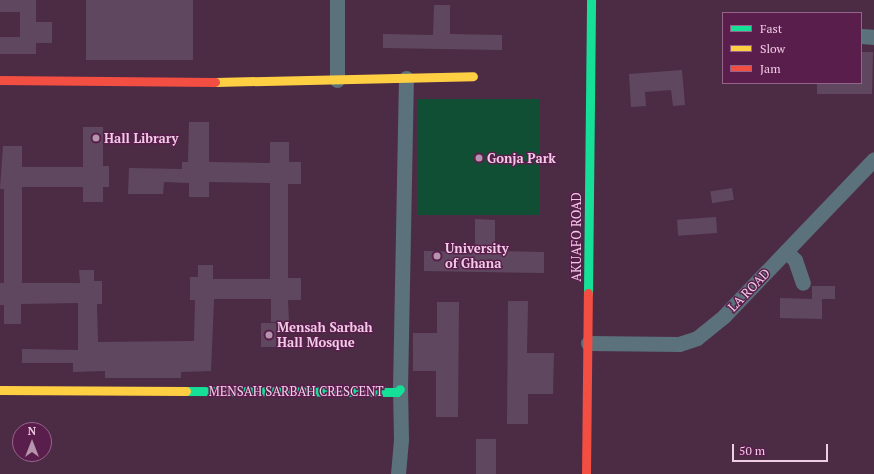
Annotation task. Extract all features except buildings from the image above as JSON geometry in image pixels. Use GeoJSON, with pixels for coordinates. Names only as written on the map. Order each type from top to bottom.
{"type":"FeatureCollection","features":[{"type":"Feature","properties":{"kind":"street"},"geometry":{"type":"LineString","coordinates":[[337,0],[337,80]]}},
{"type":"Feature","properties":{"kind":"street","name":"AKUAFO ROAD"},"geometry":{"type":"LineString","coordinates":[[586,474],[591,0]]}},
{"type":"Feature","properties":{"kind":"street"},"geometry":{"type":"LineString","coordinates":[[862,36],[874,37]]}},
{"type":"Feature","properties":{"kind":"street"},"geometry":{"type":"LineString","coordinates":[[0,80],[337,80],[473,76]]}},
{"type":"Feature","properties":{"kind":"street","name":"MENSAH SARBAH CRESCENT"},"geometry":{"type":"LineString","coordinates":[[0,390],[397,392],[400,389],[406,78]]}},
{"type":"Feature","properties":{"kind":"street","name":"LA ROAD"},"geometry":{"type":"LineString","coordinates":[[588,343],[690,342],[724,316],[874,159]]}},
{"type":"Feature","properties":{"kind":"street"},"geometry":{"type":"LineString","coordinates":[[786,251],[795,260],[803,284]]}},
{"type":"Feature","properties":{"kind":"street"},"geometry":{"type":"LineString","coordinates":[[398,474],[401,439],[400,389]]}},
{"type":"Feature","properties":{"kind":"green space","name":"Gonja Park"},"geometry":{"type":"Polygon","coordinates":[[[417,99],[540,99],[540,215],[417,215],[417,99]]]}},
{"type":"Feature","properties":{"kind":"traffic: fast"},"geometry":{"type":"LineString","coordinates":[[588,293],[591,0]]}},
{"type":"Feature","properties":{"kind":"traffic: fast"},"geometry":{"type":"LineString","coordinates":[[186,391],[397,392],[400,389]]}},
{"type":"Feature","properties":{"kind":"traffic: slow"},"geometry":{"type":"LineString","coordinates":[[215,82],[473,76]]}},
{"type":"Feature","properties":{"kind":"traffic: slow"},"geometry":{"type":"LineString","coordinates":[[0,390],[186,391]]}},
{"type":"Feature","properties":{"kind":"traffic: jam"},"geometry":{"type":"LineString","coordinates":[[0,80],[215,82]]}},
{"type":"Feature","properties":{"kind":"traffic: jam"},"geometry":{"type":"LineString","coordinates":[[586,474],[588,293]]}},
{"type":"Feature","properties":{"kind":"place","name":"Hall Library"},"geometry":{"type":"Point","coordinates":[96,138]}},
{"type":"Feature","properties":{"kind":"place","name":"Gonja Park"},"geometry":{"type":"Point","coordinates":[479,158]}},
{"type":"Feature","properties":{"kind":"place","name":"University of Ghana"},"geometry":{"type":"Point","coordinates":[437,256]}},
{"type":"Feature","properties":{"kind":"place","name":"Mensah Sarbah Hall Mosque"},"geometry":{"type":"Point","coordinates":[269,335]}}]}
